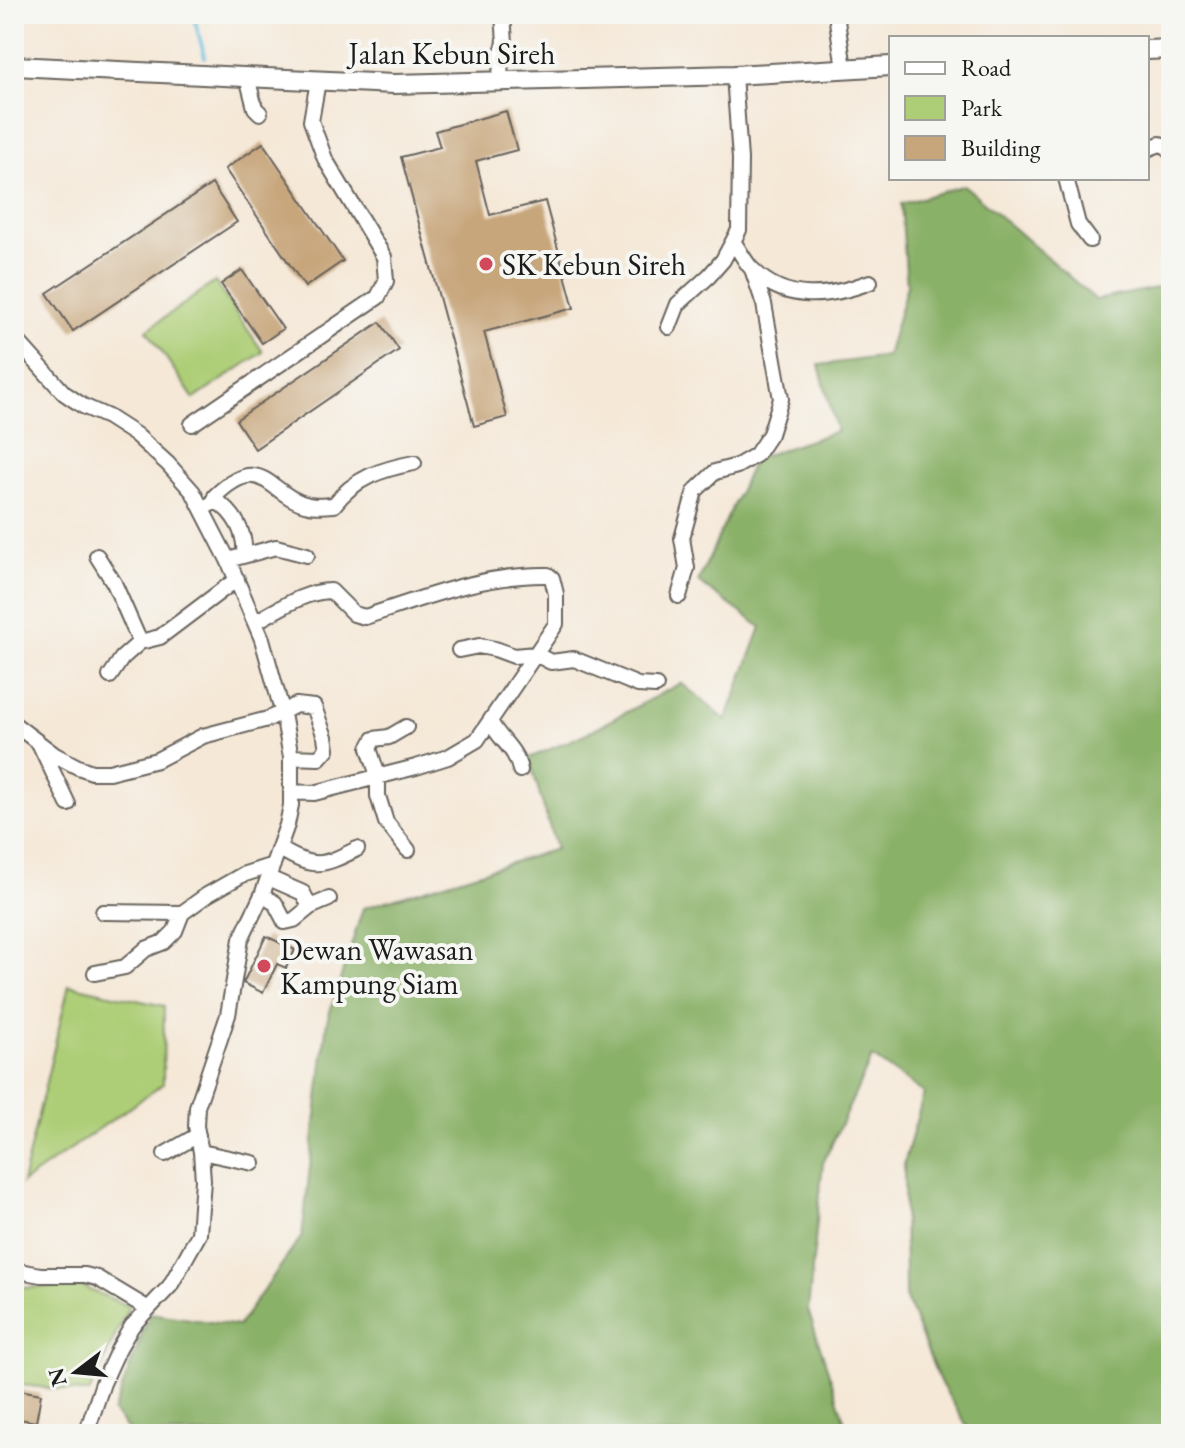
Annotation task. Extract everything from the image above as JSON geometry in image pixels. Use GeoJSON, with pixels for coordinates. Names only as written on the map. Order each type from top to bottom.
{"type":"FeatureCollection","features":[{"type":"Feature","properties":{"kind":"street"},"geometry":{"type":"LineString","coordinates":[[500,82],[501,54],[505,43],[503,14]]}},
{"type":"Feature","properties":{"kind":"street"},"geometry":{"type":"LineString","coordinates":[[836,14],[844,68]]}},
{"type":"Feature","properties":{"kind":"street"},"geometry":{"type":"LineString","coordinates":[[1149,50],[1171,49]]}},
{"type":"Feature","properties":{"kind":"street","name":"Jalan Kebun Sireh"},"geometry":{"type":"LineString","coordinates":[[14,66],[394,84],[734,75],[889,66]]}},
{"type":"Feature","properties":{"kind":"street"},"geometry":{"type":"LineString","coordinates":[[669,327],[678,304],[709,276],[734,243],[739,230],[740,159],[734,75]]}},
{"type":"Feature","properties":{"kind":"street"},"geometry":{"type":"LineString","coordinates":[[247,77],[255,108],[260,113]]}},
{"type":"Feature","properties":{"kind":"street"},"geometry":{"type":"LineString","coordinates":[[192,424],[378,297],[386,281],[384,257],[325,159],[311,121],[318,81]]}},
{"type":"Feature","properties":{"kind":"street"},"geometry":{"type":"LineString","coordinates":[[1149,148],[1160,144],[1168,147],[1171,153]]}},
{"type":"Feature","properties":{"kind":"street"},"geometry":{"type":"LineString","coordinates":[[1067,180],[1078,224],[1090,240]]}},
{"type":"Feature","properties":{"kind":"street"},"geometry":{"type":"LineString","coordinates":[[679,596],[687,568],[682,538],[695,491],[715,472],[737,466],[756,455],[770,434],[781,399],[764,304],[752,269],[734,243]]}},
{"type":"Feature","properties":{"kind":"street"},"geometry":{"type":"LineString","coordinates":[[752,269],[776,288],[823,296],[870,282]]}},
{"type":"Feature","properties":{"kind":"street"},"geometry":{"type":"LineString","coordinates":[[14,337],[64,393],[108,417],[150,446],[209,505],[228,560],[255,622],[283,714],[291,757],[291,805],[280,849],[241,939],[228,1015],[197,1107],[203,1201],[199,1234],[170,1286],[132,1326],[110,1365],[86,1434]]}},
{"type":"Feature","properties":{"kind":"street"},"geometry":{"type":"LineString","coordinates":[[209,505],[232,482],[252,476],[262,477],[308,505],[334,505],[344,492],[363,479],[386,468],[414,463]]}},
{"type":"Feature","properties":{"kind":"street"},"geometry":{"type":"LineString","coordinates":[[209,505],[227,508],[245,542],[244,554]]}},
{"type":"Feature","properties":{"kind":"street"},"geometry":{"type":"LineString","coordinates":[[228,560],[276,547],[307,555]]}},
{"type":"Feature","properties":{"kind":"street"},"geometry":{"type":"LineString","coordinates":[[97,556],[114,583],[140,642]]}},
{"type":"Feature","properties":{"kind":"street"},"geometry":{"type":"LineString","coordinates":[[255,622],[321,591],[331,591],[354,614],[365,617],[462,585],[548,575],[554,584],[556,624],[477,740],[448,757],[314,793],[292,792]]}},
{"type":"Feature","properties":{"kind":"street"},"geometry":{"type":"LineString","coordinates":[[110,676],[122,658],[140,642],[160,637],[237,579]]}},
{"type":"Feature","properties":{"kind":"street"},"geometry":{"type":"LineString","coordinates":[[459,650],[479,646],[514,656],[535,654],[551,662],[574,659],[638,685],[656,686]]}},
{"type":"Feature","properties":{"kind":"street"},"geometry":{"type":"LineString","coordinates":[[14,724],[78,767],[92,772],[109,772],[157,760],[203,736],[283,714],[296,705],[314,707],[327,749],[319,758],[291,757]]}},
{"type":"Feature","properties":{"kind":"street"},"geometry":{"type":"LineString","coordinates":[[490,721],[495,734],[515,751],[520,770]]}},
{"type":"Feature","properties":{"kind":"street"},"geometry":{"type":"LineString","coordinates":[[406,727],[389,737],[374,739],[369,748],[378,776],[378,796],[386,822],[408,850]]}},
{"type":"Feature","properties":{"kind":"street"},"geometry":{"type":"LineString","coordinates":[[40,744],[68,804]]}},
{"type":"Feature","properties":{"kind":"street"},"geometry":{"type":"LineString","coordinates":[[280,849],[311,865],[329,862],[357,849]]}},
{"type":"Feature","properties":{"kind":"street"},"geometry":{"type":"LineString","coordinates":[[103,912],[182,913],[230,881],[271,872],[303,893],[310,907]]}},
{"type":"Feature","properties":{"kind":"street"},"geometry":{"type":"LineString","coordinates":[[262,895],[275,903],[285,922],[329,899]]}},
{"type":"Feature","properties":{"kind":"street"},"geometry":{"type":"LineString","coordinates":[[95,973],[125,967],[146,949],[164,942],[175,931],[182,913]]}},
{"type":"Feature","properties":{"kind":"street"},"geometry":{"type":"LineString","coordinates":[[165,1154],[198,1135]]}},
{"type":"Feature","properties":{"kind":"street"},"geometry":{"type":"LineString","coordinates":[[201,1152],[253,1163]]}},
{"type":"Feature","properties":{"kind":"street"},"geometry":{"type":"LineString","coordinates":[[19,1271],[97,1278],[147,1308]]}},
{"type":"Feature","properties":{"kind":"green space"},"geometry":{"type":"Polygon","coordinates":[[[964,185],[1096,300],[1171,285],[1171,1434],[972,1434],[940,1382],[905,1296],[904,1164],[924,1093],[872,1057],[823,1163],[808,1310],[849,1434],[132,1434],[113,1412],[150,1313],[238,1326],[302,1236],[327,1021],[363,908],[556,849],[529,758],[583,735],[681,683],[726,720],[761,627],[698,582],[754,459],[837,431],[819,365],[887,356],[907,285],[901,204],[964,185]]]}},
{"type":"Feature","properties":{"kind":"green space"},"geometry":{"type":"Polygon","coordinates":[[[215,282],[263,352],[194,399],[147,330],[215,282]]]}},
{"type":"Feature","properties":{"kind":"green space"},"geometry":{"type":"Polygon","coordinates":[[[69,985],[164,1006],[163,1084],[22,1183],[69,985]]]}},
{"type":"Feature","properties":{"kind":"green space"},"geometry":{"type":"Polygon","coordinates":[[[80,1286],[129,1306],[89,1393],[14,1384],[14,1288],[80,1286]]]}},
{"type":"Feature","properties":{"kind":"building"},"geometry":{"type":"Polygon","coordinates":[[[506,111],[517,150],[476,161],[490,215],[545,201],[574,308],[484,332],[507,417],[474,426],[401,157],[440,147],[435,131],[506,111]]]}},
{"type":"Feature","properties":{"kind":"building"},"geometry":{"type":"Polygon","coordinates":[[[263,143],[343,261],[305,287],[225,169],[263,143]]]}},
{"type":"Feature","properties":{"kind":"building"},"geometry":{"type":"Polygon","coordinates":[[[212,184],[237,222],[73,331],[47,293],[212,184]]]}},
{"type":"Feature","properties":{"kind":"building"},"geometry":{"type":"Polygon","coordinates":[[[242,270],[283,329],[262,343],[221,284],[242,270]]]}},
{"type":"Feature","properties":{"kind":"building"},"geometry":{"type":"Polygon","coordinates":[[[380,322],[399,350],[255,449],[236,420],[380,322]]]}},
{"type":"Feature","properties":{"kind":"building","name":"Dewan Wawasan Kampung Siam"},"geometry":{"type":"Polygon","coordinates":[[[266,936],[295,950],[286,968],[277,964],[263,993],[243,983],[266,936]]]}},
{"type":"Feature","properties":{"kind":"building"},"geometry":{"type":"Polygon","coordinates":[[[14,1389],[41,1394],[36,1422],[14,1418],[14,1389]]]}},
{"type":"Feature","properties":{"kind":"waterway"},"geometry":{"type":"LineString","coordinates":[[193,14],[205,57]]}},
{"type":"Feature","properties":{"kind":"place","name":"SK Kebun Sireh"},"geometry":{"type":"Point","coordinates":[486,264]}},
{"type":"Feature","properties":{"kind":"place","name":"Dewan Wawasan Kampung Siam"},"geometry":{"type":"Point","coordinates":[264,966]}}]}
